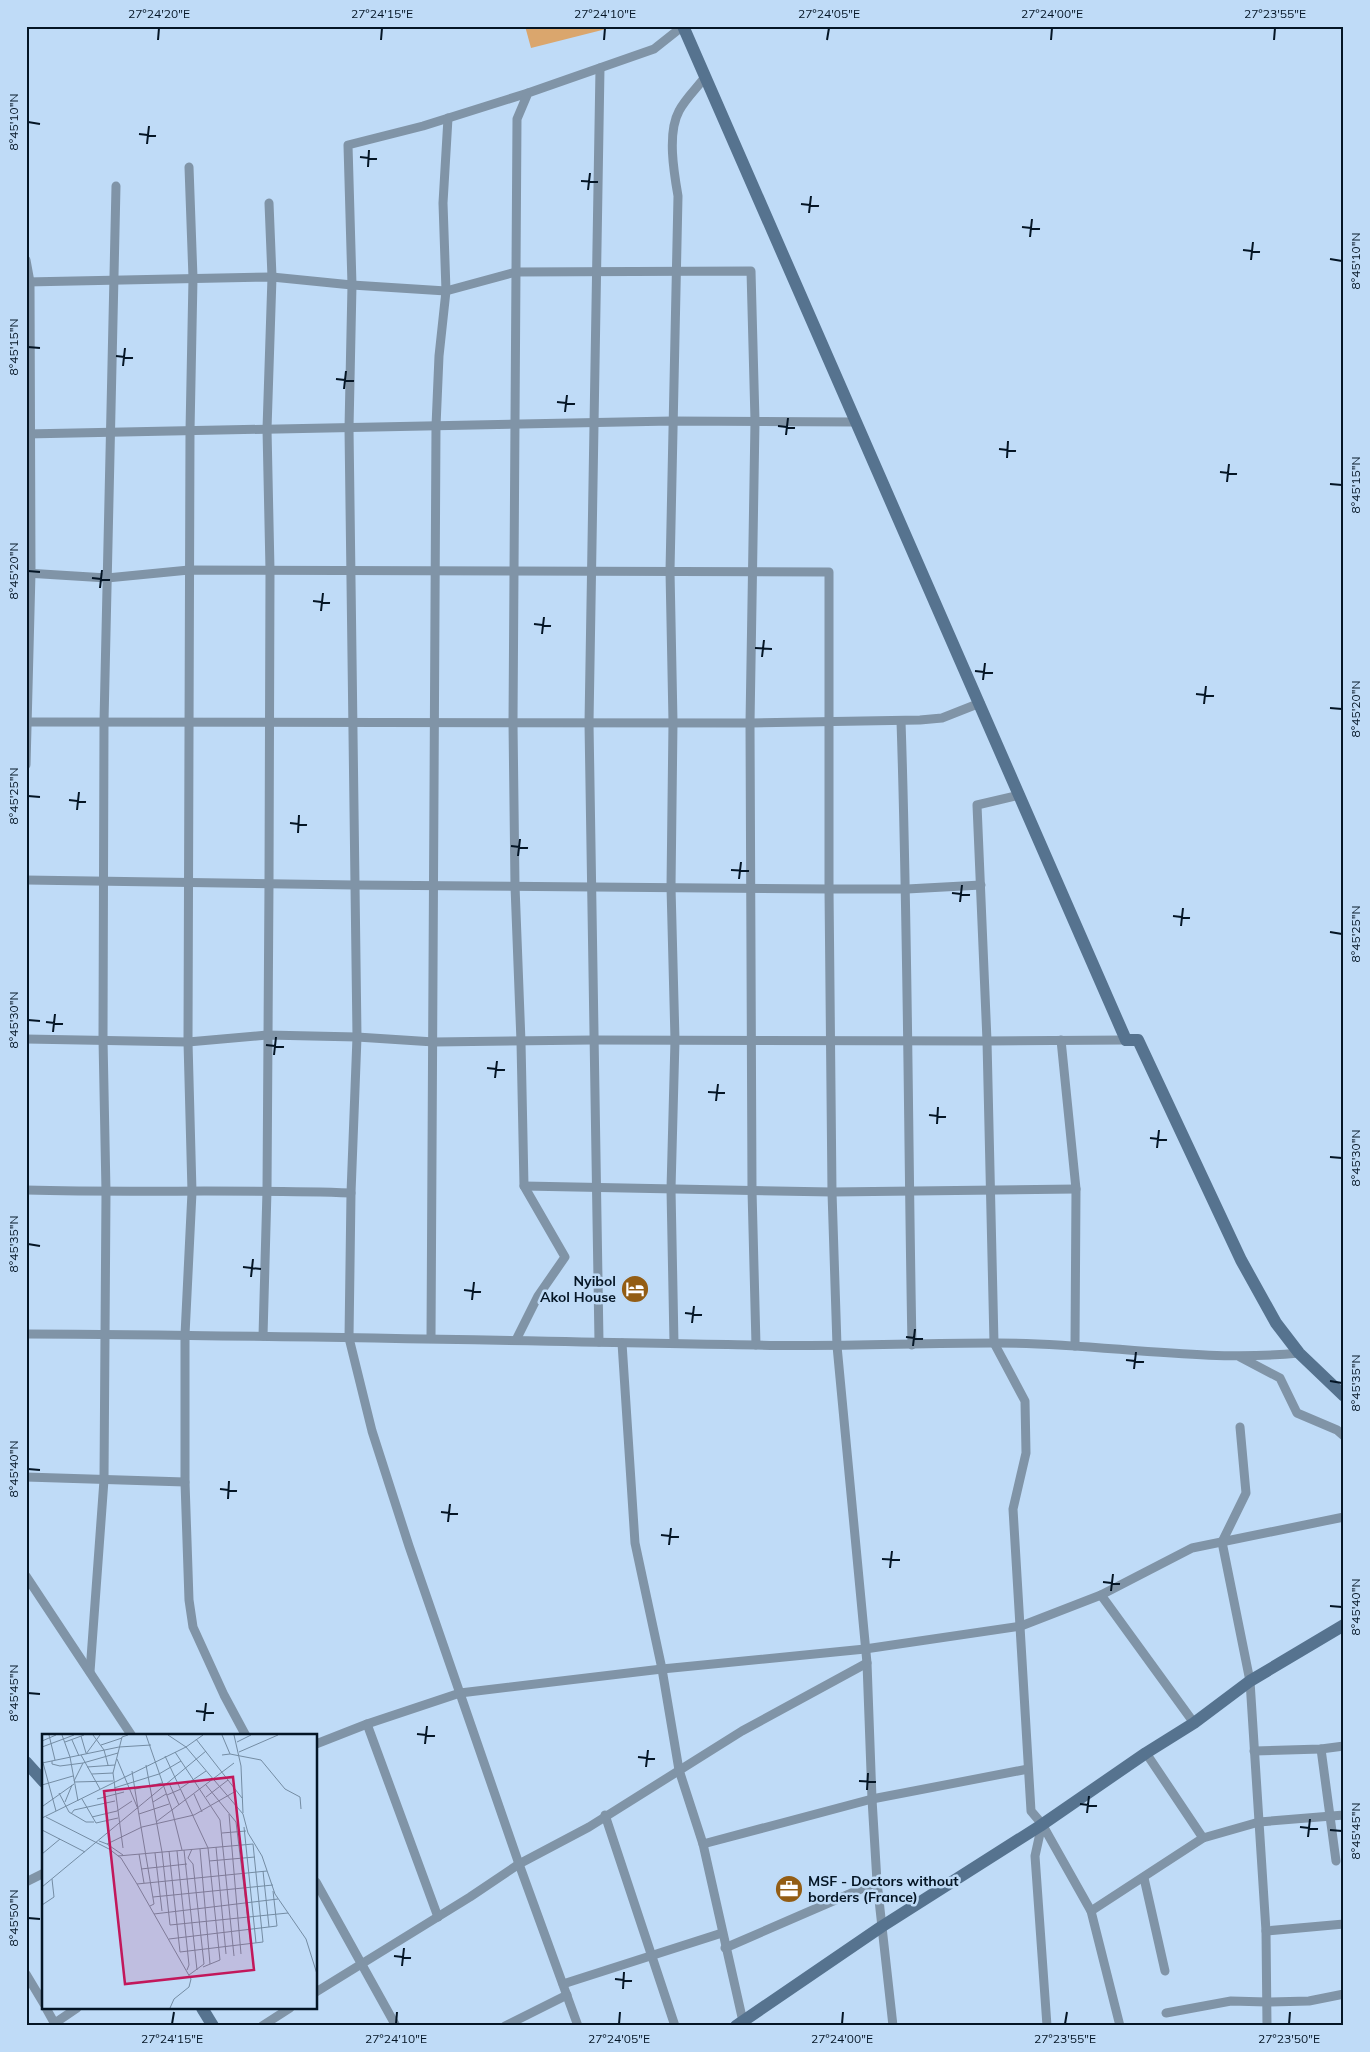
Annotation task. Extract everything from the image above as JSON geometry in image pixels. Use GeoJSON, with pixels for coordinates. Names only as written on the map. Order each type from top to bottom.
{"type":"FeatureCollection","features":[{"type":"Feature","properties":{"kind":"street"},"geometry":{"type":"LineString","coordinates":[[578,2026],[519,1864],[409,1546],[375,1440],[349,1338],[351,1193],[357,1037],[349,428],[352,285],[348,145],[448,118],[528,93],[654,49],[684,26],[1126,1040]]}},
{"type":"Feature","properties":{"kind":"street"},"geometry":{"type":"LineString","coordinates":[[598,1342],[589,723],[600,68]]}},
{"type":"Feature","properties":{"kind":"street"},"geometry":{"type":"LineString","coordinates":[[674,1343],[671,1189],[675,1040],[671,887],[673,722],[670,571],[678,196],[673,165],[674,130],[678,112],[705,77]]}},
{"type":"Feature","properties":{"kind":"street"},"geometry":{"type":"LineString","coordinates":[[516,1340],[538,1296],[565,1257],[524,1186],[515,886],[513,723],[517,119],[528,93]]}},
{"type":"Feature","properties":{"kind":"street"},"geometry":{"type":"LineString","coordinates":[[432,1338],[434,1042],[432,885],[436,426],[439,356],[446,292],[443,203],[448,118]]}},
{"type":"Feature","properties":{"kind":"street"},"geometry":{"type":"LineString","coordinates":[[189,167],[193,278],[188,722],[188,1042],[192,1192],[185,1335],[185,1482],[189,1600],[193,1627],[224,1695],[245,1734]]}},
{"type":"Feature","properties":{"kind":"street"},"geometry":{"type":"LineString","coordinates":[[90,1672],[104,1480],[106,1192],[103,1039],[104,722],[116,186]]}},
{"type":"Feature","properties":{"kind":"street"},"geometry":{"type":"LineString","coordinates":[[263,1336],[270,722],[270,570],[267,429],[272,277],[269,203]]}},
{"type":"Feature","properties":{"kind":"street"},"geometry":{"type":"LineString","coordinates":[[26,260],[28,282],[29,434],[26,765]]}},
{"type":"Feature","properties":{"kind":"street"},"geometry":{"type":"LineString","coordinates":[[28,282],[272,277],[446,292],[516,272],[751,270],[755,421],[750,723],[750,888],[752,1190],[756,1345]]}},
{"type":"Feature","properties":{"kind":"street"},"geometry":{"type":"LineString","coordinates":[[29,434],[672,421],[856,422]]}},
{"type":"Feature","properties":{"kind":"street"},"geometry":{"type":"LineString","coordinates":[[29,573],[108,578],[189,570],[829,572],[828,722],[832,1192],[837,1346],[867,1663],[877,1882],[893,2026]]}},
{"type":"Feature","properties":{"kind":"street"},"geometry":{"type":"LineString","coordinates":[[26,722],[750,723],[901,721],[942,718],[980,703]]}},
{"type":"Feature","properties":{"kind":"street"},"geometry":{"type":"LineString","coordinates":[[901,721],[907,889],[907,1040],[912,1345]]}},
{"type":"Feature","properties":{"kind":"street"},"geometry":{"type":"LineString","coordinates":[[1020,795],[977,805],[987,1041],[994,1343],[1025,1401],[1026,1453],[1013,1509],[1028,1770],[1032,1811],[1042,1824],[1091,1911],[1120,2026]]}},
{"type":"Feature","properties":{"kind":"street"},"geometry":{"type":"LineString","coordinates":[[26,880],[354,886],[592,886],[829,889],[907,889],[981,885]]}},
{"type":"Feature","properties":{"kind":"street"},"geometry":{"type":"LineString","coordinates":[[26,1039],[188,1042],[267,1035],[357,1037],[434,1042],[593,1040],[1138,1040],[1241,1260],[1276,1322],[1299,1353],[1344,1396]]}},
{"type":"Feature","properties":{"kind":"street"},"geometry":{"type":"LineString","coordinates":[[1061,1040],[1076,1189],[1075,1346]]}},
{"type":"Feature","properties":{"kind":"street"},"geometry":{"type":"LineString","coordinates":[[524,1186],[832,1192],[1076,1189]]}},
{"type":"Feature","properties":{"kind":"street"},"geometry":{"type":"LineString","coordinates":[[26,1190],[192,1192],[266,1190],[351,1193]]}},
{"type":"Feature","properties":{"kind":"street"},"geometry":{"type":"LineString","coordinates":[[26,1334],[432,1338],[837,1346],[994,1343],[1075,1346],[1240,1357],[1299,1353]]}},
{"type":"Feature","properties":{"kind":"street"},"geometry":{"type":"LineString","coordinates":[[622,1343],[635,1543],[662,1669],[679,1770],[703,1844],[741,2024],[881,1927],[1042,1824],[1146,1753],[1194,1723],[1250,1681],[1344,1625]]}},
{"type":"Feature","properties":{"kind":"street"},"geometry":{"type":"LineString","coordinates":[[1240,1357],[1280,1378],[1297,1412],[1337,1430],[1344,1436]]}},
{"type":"Feature","properties":{"kind":"street"},"geometry":{"type":"LineString","coordinates":[[1240,1427],[1246,1493],[1222,1542],[1250,1681],[1266,1931],[1267,2026]]}},
{"type":"Feature","properties":{"kind":"street"},"geometry":{"type":"LineString","coordinates":[[26,1477],[185,1482]]}},
{"type":"Feature","properties":{"kind":"street"},"geometry":{"type":"LineString","coordinates":[[318,1743],[367,1724],[460,1693],[662,1669],[865,1649],[1021,1626],[1101,1594],[1192,1548],[1344,1517]]}},
{"type":"Feature","properties":{"kind":"street"},"geometry":{"type":"LineString","coordinates":[[26,1576],[131,1734]]}},
{"type":"Feature","properties":{"kind":"street"},"geometry":{"type":"LineString","coordinates":[[1101,1594],[1194,1723]]}},
{"type":"Feature","properties":{"kind":"street"},"geometry":{"type":"LineString","coordinates":[[318,1991],[438,1917],[519,1864],[589,1827],[605,1815],[742,1731],[867,1663]]}},
{"type":"Feature","properties":{"kind":"street"},"geometry":{"type":"LineString","coordinates":[[367,1724],[438,1917]]}},
{"type":"Feature","properties":{"kind":"street"},"geometry":{"type":"LineString","coordinates":[[1254,1751],[1321,1750],[1344,1746]]}},
{"type":"Feature","properties":{"kind":"street"},"geometry":{"type":"LineString","coordinates":[[1321,1750],[1336,1861]]}},
{"type":"Feature","properties":{"kind":"street"},"geometry":{"type":"LineString","coordinates":[[1146,1753],[1203,1838]]}},
{"type":"Feature","properties":{"kind":"street"},"geometry":{"type":"LineString","coordinates":[[26,1762],[42,1780]]}},
{"type":"Feature","properties":{"kind":"street"},"geometry":{"type":"LineString","coordinates":[[703,1844],[872,1799],[1028,1770]]}},
{"type":"Feature","properties":{"kind":"street"},"geometry":{"type":"LineString","coordinates":[[605,1815],[675,2026]]}},
{"type":"Feature","properties":{"kind":"street"},"geometry":{"type":"LineString","coordinates":[[1091,1911],[1203,1838],[1259,1822],[1344,1815]]}},
{"type":"Feature","properties":{"kind":"street"},"geometry":{"type":"LineString","coordinates":[[1042,1824],[1035,1856],[1047,2026]]}},
{"type":"Feature","properties":{"kind":"street"},"geometry":{"type":"LineString","coordinates":[[26,1882],[42,1874]]}},
{"type":"Feature","properties":{"kind":"street"},"geometry":{"type":"LineString","coordinates":[[1144,1878],[1165,1971]]}},
{"type":"Feature","properties":{"kind":"street"},"geometry":{"type":"LineString","coordinates":[[726,1948],[877,1882]]}},
{"type":"Feature","properties":{"kind":"street"},"geometry":{"type":"LineString","coordinates":[[318,1885],[363,1963],[396,2026]]}},
{"type":"Feature","properties":{"kind":"street"},"geometry":{"type":"LineString","coordinates":[[1266,1931],[1344,1924]]}},
{"type":"Feature","properties":{"kind":"street"},"geometry":{"type":"LineString","coordinates":[[563,1984],[722,1933]]}},
{"type":"Feature","properties":{"kind":"street"},"geometry":{"type":"LineString","coordinates":[[26,1974],[42,2001]]}},
{"type":"Feature","properties":{"kind":"street"},"geometry":{"type":"LineString","coordinates":[[1166,2014],[1231,2001],[1308,2001],[1344,1994]]}},
{"type":"Feature","properties":{"kind":"street"},"geometry":{"type":"LineString","coordinates":[[505,2026],[567,1995]]}},
{"type":"Feature","properties":{"kind":"street"},"geometry":{"type":"LineString","coordinates":[[47,2010],[56,2024],[75,2010]]}},
{"type":"Feature","properties":{"kind":"street"},"geometry":{"type":"LineString","coordinates":[[203,2010],[213,2026]]}},
{"type":"Feature","properties":{"kind":"street"},"geometry":{"type":"LineString","coordinates":[[262,2026],[287,2010]]}},
{"type":"Feature","properties":{"kind":"shaded area"},"geometry":{"type":"Polygon","coordinates":[[[525,26],[614,26],[614,27],[531,48],[525,26]]]}},
{"type":"Feature","properties":{"kind":"place","name":"Nyibol Akol House"},"geometry":{"type":"Point","coordinates":[635,1289]}},
{"type":"Feature","properties":{"kind":"place","name":"MSF - Doctors without borders (France)"},"geometry":{"type":"Point","coordinates":[789,1889]}}]}
